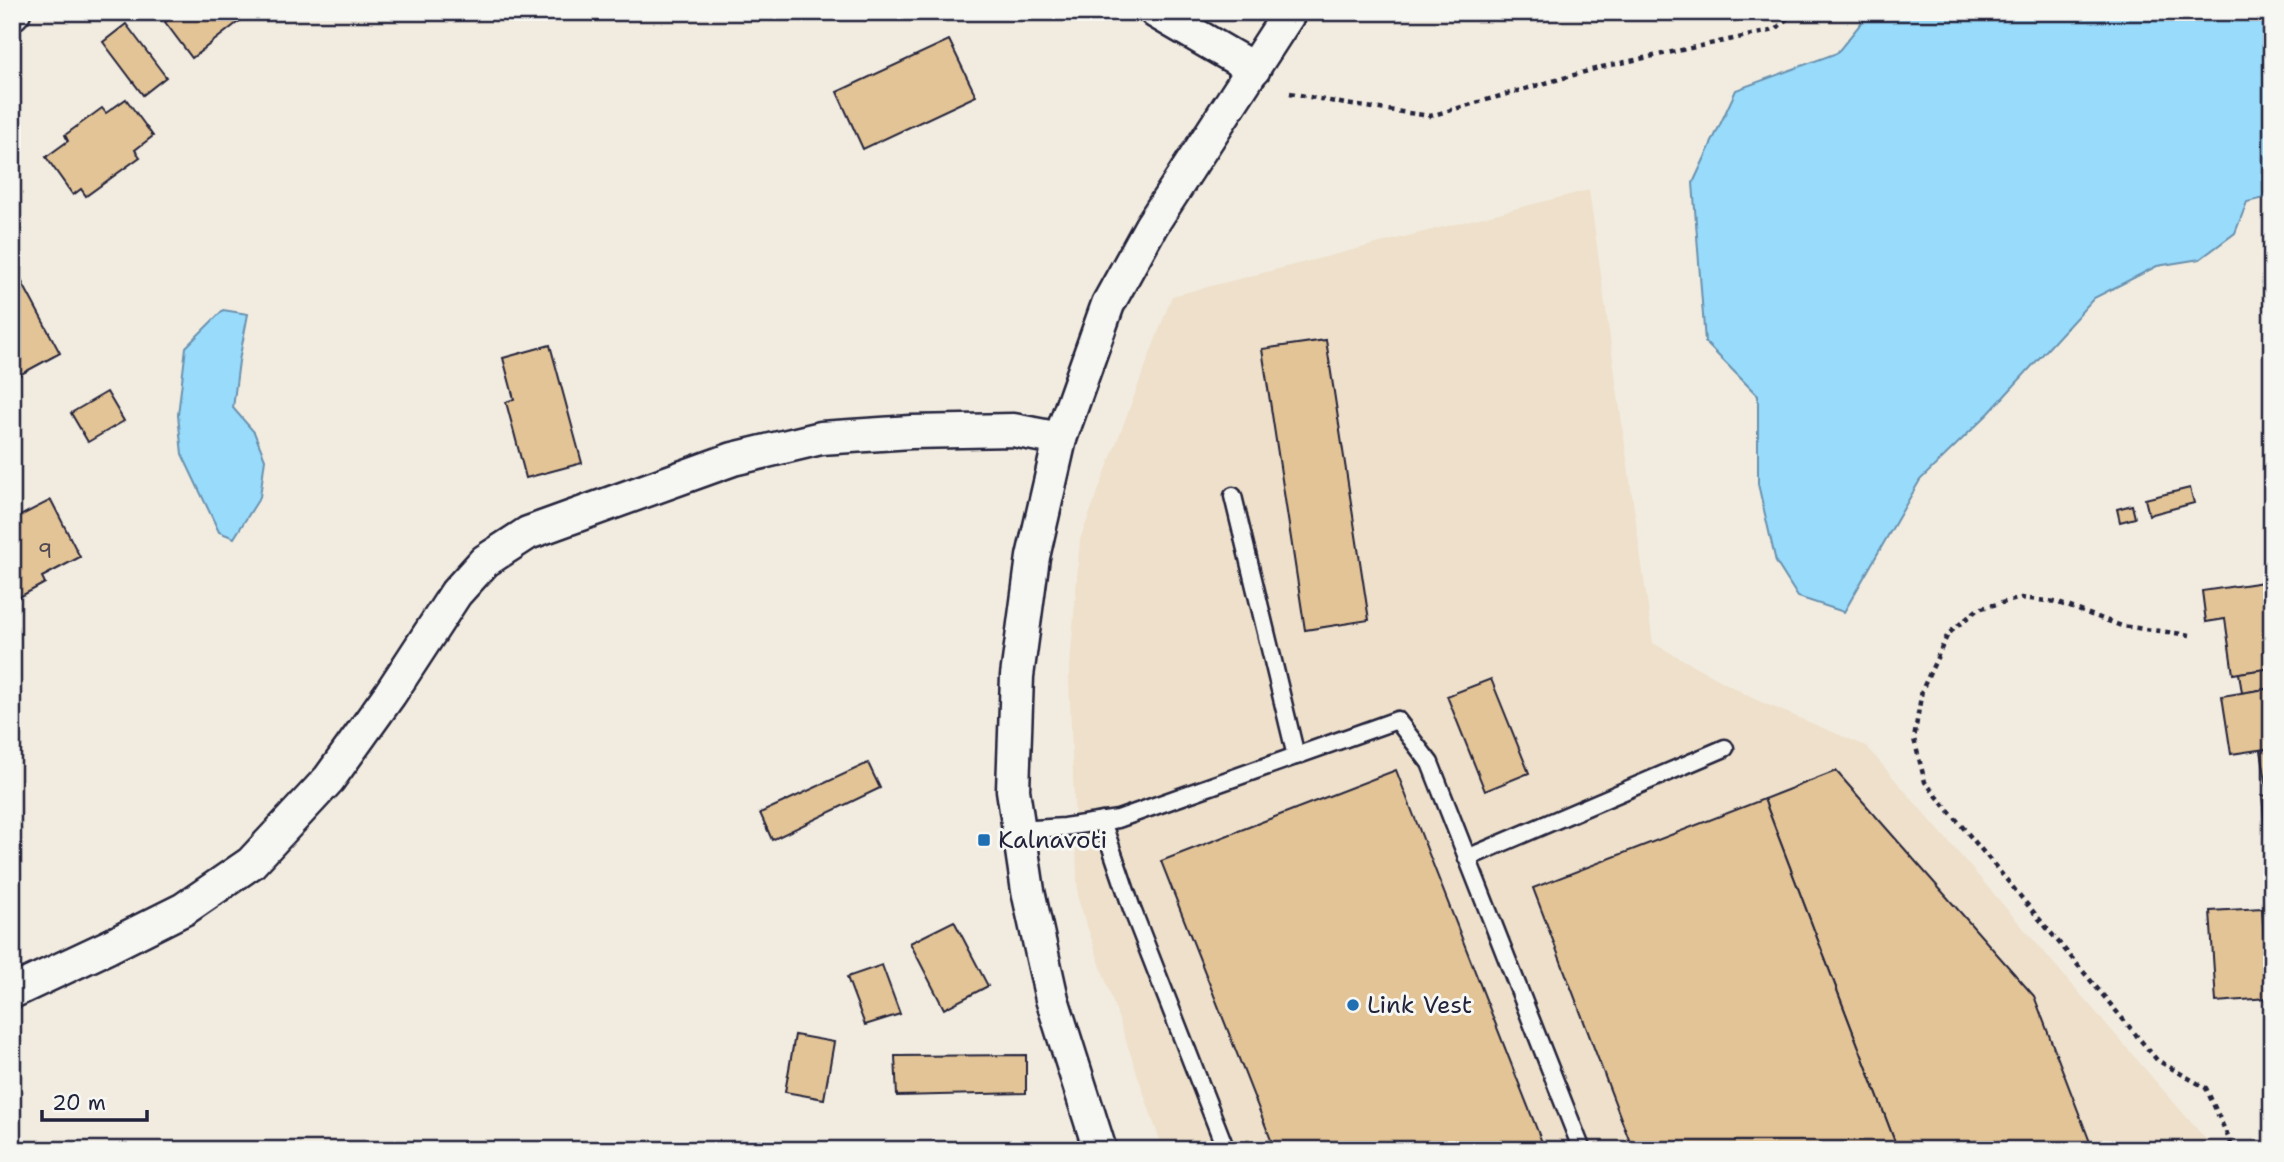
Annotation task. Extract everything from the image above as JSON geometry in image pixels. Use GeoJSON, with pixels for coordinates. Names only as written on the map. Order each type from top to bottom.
{"type":"FeatureCollection","features":[{"type":"Feature","properties":{"kind":"street"},"geometry":{"type":"LineString","coordinates":[[1156,12],[1254,69]]}},
{"type":"Feature","properties":{"kind":"street"},"geometry":{"type":"LineString","coordinates":[[1100,1150],[1052,999],[1028,891],[1013,790],[1017,676],[1032,557],[1060,439],[1108,304],[1151,226],[1290,12]]}},
{"type":"Feature","properties":{"kind":"street"},"geometry":{"type":"LineString","coordinates":[[12,992],[184,909],[251,863],[329,779],[390,694],[456,593],[485,561],[528,533],[733,459],[821,438],[911,432],[1013,430],[1060,439]]}},
{"type":"Feature","properties":{"kind":"lane"},"geometry":{"type":"LineString","coordinates":[[1233,496],[1296,756]]}},
{"type":"Feature","properties":{"kind":"lane"},"geometry":{"type":"LineString","coordinates":[[1019,830],[1118,818],[1397,720],[1430,763],[1582,1150]]}},
{"type":"Feature","properties":{"kind":"lane"},"geometry":{"type":"LineString","coordinates":[[1467,858],[1725,748]]}},
{"type":"Feature","properties":{"kind":"lane"},"geometry":{"type":"LineString","coordinates":[[1102,821],[1132,909],[1226,1150]]}},
{"type":"Feature","properties":{"kind":"path"},"geometry":{"type":"LineString","coordinates":[[1290,93],[1430,117],[1602,67],[1775,30],[1794,12]]}},
{"type":"Feature","properties":{"kind":"path"},"geometry":{"type":"LineString","coordinates":[[2190,635],[2122,626],[2056,602],[2021,598],[1978,609],[1948,634],[1922,690],[1914,739],[1925,782],[2157,1060],[2206,1088],[2234,1150]]}},
{"type":"Feature","properties":{"kind":"shaded area"},"geometry":{"type":"Polygon","coordinates":[[[1589,190],[1653,643],[1754,699],[1866,746],[2215,1150],[1163,1150],[1078,899],[1069,678],[1080,539],[1172,296],[1589,190]]]}},
{"type":"Feature","properties":{"kind":"water"},"geometry":{"type":"Polygon","coordinates":[[[1870,12],[2272,12],[2272,196],[2247,202],[2235,233],[2200,259],[2157,266],[2094,298],[1989,413],[1920,480],[1844,612],[1798,597],[1776,562],[1758,484],[1758,396],[1705,342],[1693,183],[1736,90],[1837,53],[1870,12]]]}},
{"type":"Feature","properties":{"kind":"water"},"geometry":{"type":"Polygon","coordinates":[[[223,310],[248,314],[233,408],[254,432],[265,459],[260,497],[234,538],[219,532],[182,454],[178,415],[186,347],[223,310]]]}},
{"type":"Feature","properties":{"kind":"building"},"geometry":{"type":"Polygon","coordinates":[[[178,12],[251,12],[192,58],[165,22],[178,12]]]}},
{"type":"Feature","properties":{"kind":"building"},"geometry":{"type":"Polygon","coordinates":[[[126,24],[166,77],[143,95],[103,42],[126,24]]]}},
{"type":"Feature","properties":{"kind":"building"},"geometry":{"type":"Polygon","coordinates":[[[949,40],[976,96],[863,149],[837,92],[949,40]]]}},
{"type":"Feature","properties":{"kind":"building"},"geometry":{"type":"Polygon","coordinates":[[[126,99],[153,136],[135,150],[140,157],[86,196],[81,189],[73,195],[46,157],[68,141],[65,135],[102,108],[106,113],[126,99]]]}},
{"type":"Feature","properties":{"kind":"building"},"geometry":{"type":"Polygon","coordinates":[[[16,271],[60,353],[12,379],[12,273],[16,271]]]}},
{"type":"Feature","properties":{"kind":"building"},"geometry":{"type":"Polygon","coordinates":[[[1326,340],[1369,620],[1305,630],[1262,349],[1326,340]]]}},
{"type":"Feature","properties":{"kind":"building"},"geometry":{"type":"Polygon","coordinates":[[[550,345],[582,463],[526,478],[506,402],[514,399],[503,358],[550,345]]]}},
{"type":"Feature","properties":{"kind":"building"},"geometry":{"type":"Polygon","coordinates":[[[107,392],[124,421],[88,442],[71,413],[107,392]]]}},
{"type":"Feature","properties":{"kind":"building"},"geometry":{"type":"Polygon","coordinates":[[[2190,488],[2194,503],[2149,515],[2145,499],[2190,488]]]}},
{"type":"Feature","properties":{"kind":"building"},"geometry":{"type":"Polygon","coordinates":[[[51,500],[80,557],[42,577],[45,583],[12,601],[12,544],[15,543],[12,538],[12,520],[51,500]]]}},
{"type":"Feature","properties":{"kind":"building"},"geometry":{"type":"Polygon","coordinates":[[[2132,505],[2135,518],[2120,522],[2117,509],[2132,505]]]}},
{"type":"Feature","properties":{"kind":"building"},"geometry":{"type":"Polygon","coordinates":[[[2264,582],[2272,636],[2272,668],[2233,674],[2225,619],[2206,622],[2202,591],[2264,582]]]}},
{"type":"Feature","properties":{"kind":"building"},"geometry":{"type":"Polygon","coordinates":[[[2272,668],[2272,688],[2242,693],[2239,673],[2272,668]]]}},
{"type":"Feature","properties":{"kind":"building"},"geometry":{"type":"Polygon","coordinates":[[[1491,679],[1529,773],[1485,791],[1447,696],[1491,679]]]}},
{"type":"Feature","properties":{"kind":"building"},"geometry":{"type":"Polygon","coordinates":[[[2272,688],[2272,748],[2231,754],[2222,696],[2272,688]]]}},
{"type":"Feature","properties":{"kind":"building"},"geometry":{"type":"Polygon","coordinates":[[[2272,748],[2272,794],[2268,795],[2261,750],[2272,748]]]}},
{"type":"Feature","properties":{"kind":"building"},"geometry":{"type":"Polygon","coordinates":[[[868,763],[880,788],[772,840],[760,813],[868,763]]]}},
{"type":"Feature","properties":{"kind":"building","name":"Link Vest"},"geometry":{"type":"Polygon","coordinates":[[[1396,770],[1545,1150],[1275,1150],[1161,861],[1396,770]]]}},
{"type":"Feature","properties":{"kind":"building"},"geometry":{"type":"Polygon","coordinates":[[[1836,771],[2034,996],[2093,1150],[1898,1150],[1764,799],[1836,771]]]}},
{"type":"Feature","properties":{"kind":"building"},"geometry":{"type":"Polygon","coordinates":[[[2272,794],[2272,839],[2266,840],[2262,796],[2272,794]]]}},
{"type":"Feature","properties":{"kind":"building"},"geometry":{"type":"Polygon","coordinates":[[[1764,799],[1898,1150],[1633,1150],[1533,888],[1764,799]]]}},
{"type":"Feature","properties":{"kind":"building"},"geometry":{"type":"Polygon","coordinates":[[[2262,908],[2265,962],[2272,962],[2272,986],[2267,987],[2268,998],[2216,1002],[2210,911],[2262,908]]]}},
{"type":"Feature","properties":{"kind":"building"},"geometry":{"type":"Polygon","coordinates":[[[954,921],[988,986],[944,1009],[910,943],[954,921]]]}},
{"type":"Feature","properties":{"kind":"building"},"geometry":{"type":"Polygon","coordinates":[[[882,965],[900,1014],[865,1025],[847,977],[882,965]]]}},
{"type":"Feature","properties":{"kind":"building"},"geometry":{"type":"Polygon","coordinates":[[[795,1035],[834,1042],[824,1099],[785,1092],[795,1035]]]}},
{"type":"Feature","properties":{"kind":"building"},"geometry":{"type":"Polygon","coordinates":[[[1026,1055],[1026,1093],[897,1096],[895,1056],[1026,1055]]]}},
{"type":"Feature","properties":{"kind":"place","name":"Kalnavoti"},"geometry":{"type":"Point","coordinates":[984,840]}},
{"type":"Feature","properties":{"kind":"place","name":"Link Vest"},"geometry":{"type":"Point","coordinates":[1353,1005]}}]}
